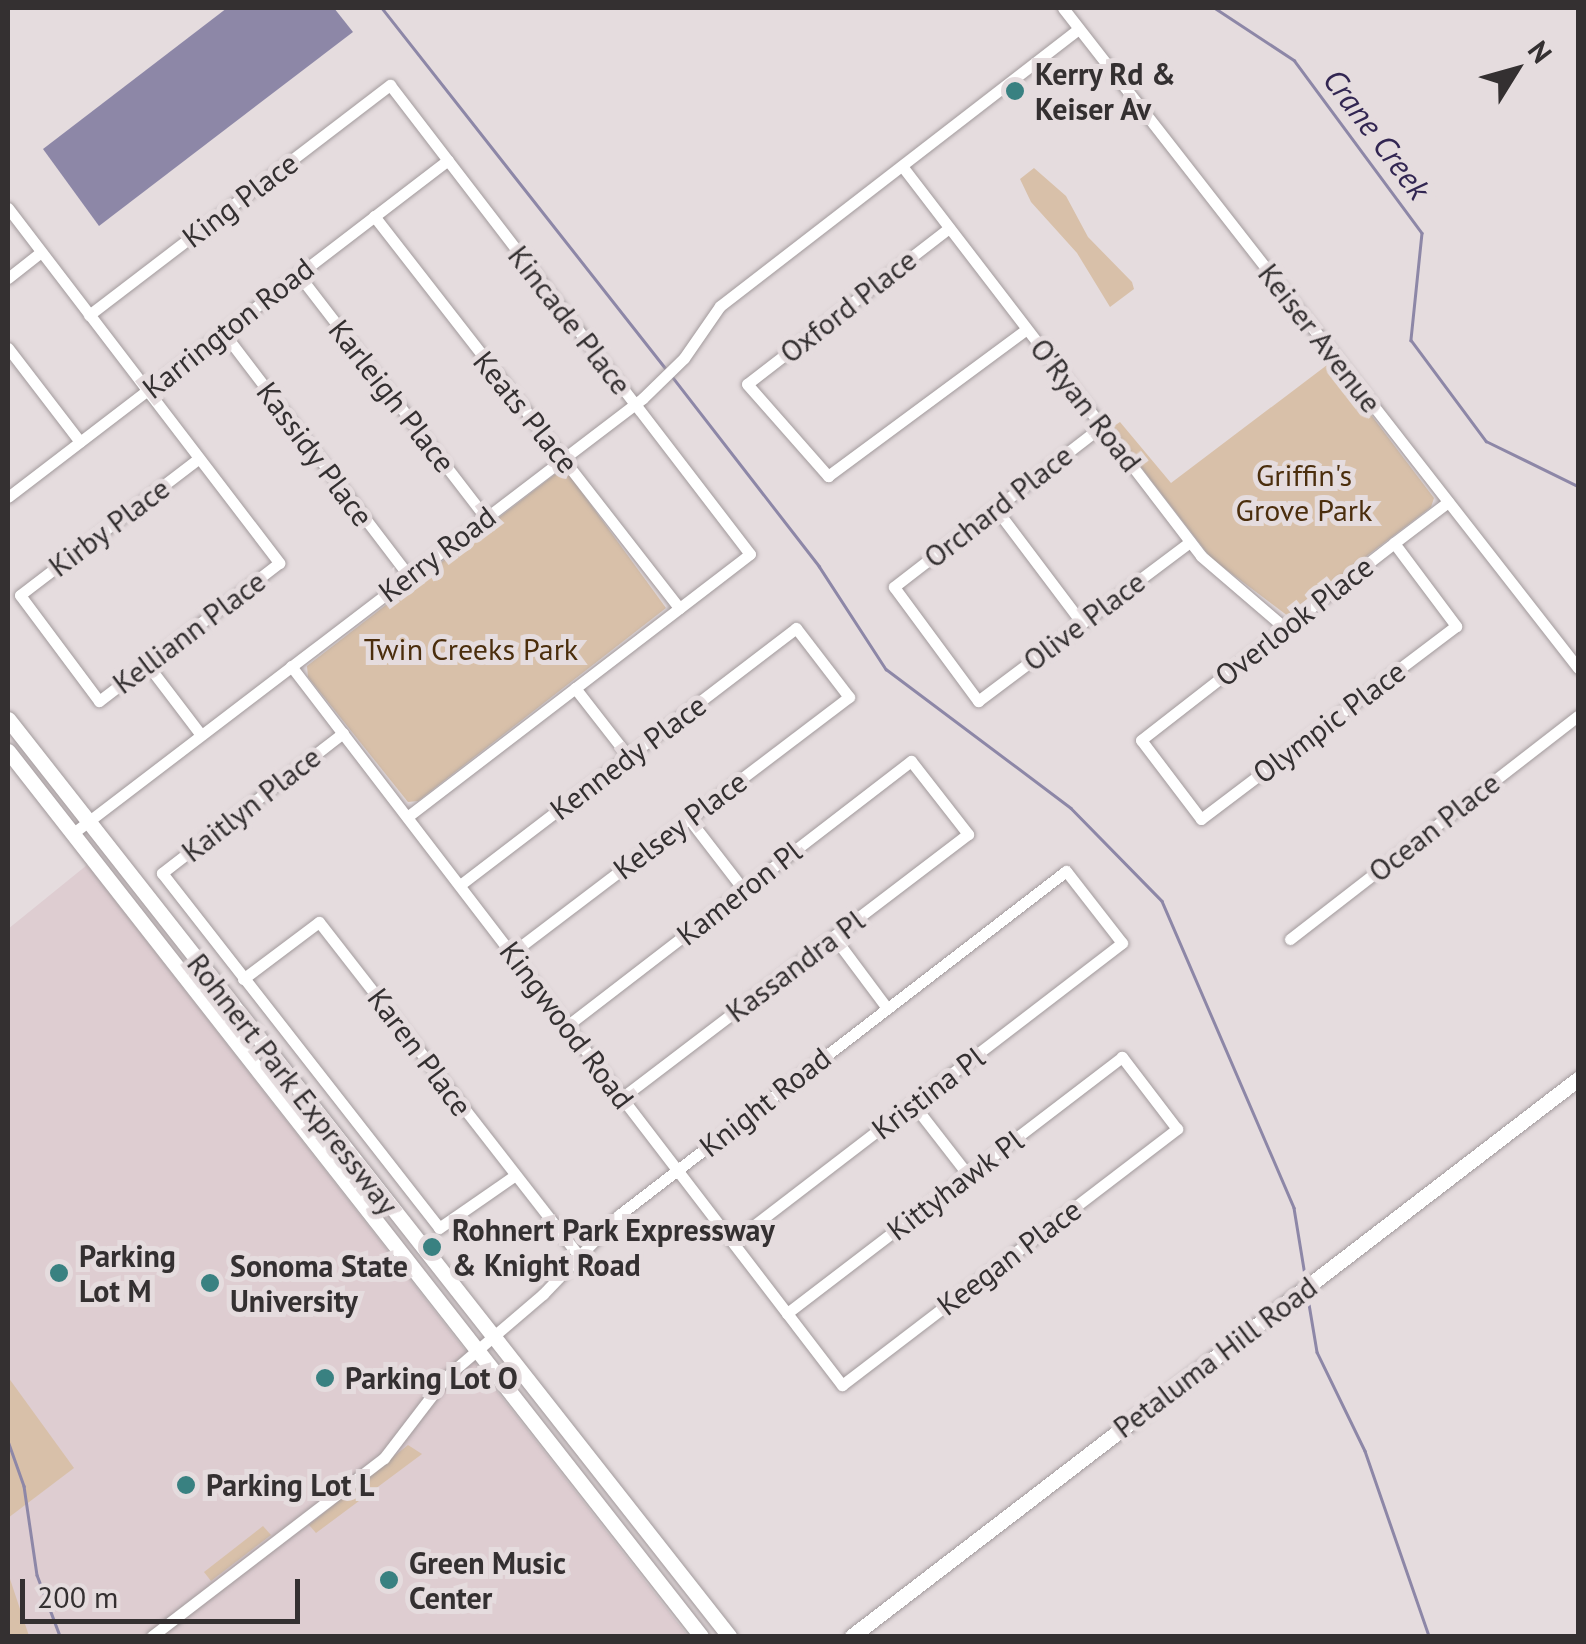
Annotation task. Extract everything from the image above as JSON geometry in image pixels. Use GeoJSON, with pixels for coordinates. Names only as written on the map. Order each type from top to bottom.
{"type":"FeatureCollection","features":[{"type":"Feature","properties":{"kind":"main road","name":"Rohnert Park Expressway"},"geometry":{"type":"LineString","coordinates":[[8,719],[729,1636]]}},
{"type":"Feature","properties":{"kind":"main road","name":"Rohnert Park Expressway"},"geometry":{"type":"LineString","coordinates":[[8,751],[701,1636]]}},
{"type":"Feature","properties":{"kind":"main road","name":"Petaluma Hill Road"},"geometry":{"type":"LineString","coordinates":[[852,1636],[1578,1079]]}},
{"type":"Feature","properties":{"kind":"street","name":"Keiser Avenue"},"geometry":{"type":"LineString","coordinates":[[1062,8],[1578,668]]}},
{"type":"Feature","properties":{"kind":"street"},"geometry":{"type":"LineString","coordinates":[[902,166],[1079,29]]}},
{"type":"Feature","properties":{"kind":"street","name":"Kincade Place"},"geometry":{"type":"LineString","coordinates":[[390,86],[750,554],[679,608]]}},
{"type":"Feature","properties":{"kind":"street","name":"King Place"},"geometry":{"type":"LineString","coordinates":[[89,314],[390,86]]}},
{"type":"Feature","properties":{"kind":"street","name":"Karrington Road"},"geometry":{"type":"LineString","coordinates":[[8,497],[448,160]]}},
{"type":"Feature","properties":{"kind":"street","name":"O'Ryan Road"},"geometry":{"type":"LineString","coordinates":[[902,166],[1190,542],[1223,580],[1285,628]]}},
{"type":"Feature","properties":{"kind":"street","name":"Kerry Road"},"geometry":{"type":"LineString","coordinates":[[72,834],[635,404],[684,358],[720,306],[902,166]]}},
{"type":"Feature","properties":{"kind":"street"},"geometry":{"type":"LineString","coordinates":[[8,208],[199,458]]}},
{"type":"Feature","properties":{"kind":"street","name":"Keats Place"},"geometry":{"type":"LineString","coordinates":[[374,216],[679,608]]}},
{"type":"Feature","properties":{"kind":"street","name":"Oxford Place"},"geometry":{"type":"LineString","coordinates":[[949,228],[747,384],[828,476],[1026,329]]}},
{"type":"Feature","properties":{"kind":"street"},"geometry":{"type":"LineString","coordinates":[[8,278],[41,252]]}},
{"type":"Feature","properties":{"kind":"street","name":"Karleigh Place"},"geometry":{"type":"LineString","coordinates":[[298,274],[485,517]]}},
{"type":"Feature","properties":{"kind":"street","name":"Kassidy Place"},"geometry":{"type":"LineString","coordinates":[[223,332],[408,575]]}},
{"type":"Feature","properties":{"kind":"street"},"geometry":{"type":"LineString","coordinates":[[8,348],[80,442]]}},
{"type":"Feature","properties":{"kind":"street","name":"Orchard Place"},"geometry":{"type":"LineString","coordinates":[[978,700],[894,586],[1102,426]]}},
{"type":"Feature","properties":{"kind":"street","name":"Kelliann Place"},"geometry":{"type":"LineString","coordinates":[[99,701],[279,564],[199,458]]}},
{"type":"Feature","properties":{"kind":"street","name":"Kirby Place"},"geometry":{"type":"LineString","coordinates":[[99,701],[20,596],[199,458]]}},
{"type":"Feature","properties":{"kind":"street","name":"Overlook Place"},"geometry":{"type":"LineString","coordinates":[[1141,740],[1448,502]]}},
{"type":"Feature","properties":{"kind":"street"},"geometry":{"type":"LineString","coordinates":[[996,508],[1082,622]]}},
{"type":"Feature","properties":{"kind":"street","name":"Olive Place"},"geometry":{"type":"LineString","coordinates":[[978,700],[1190,542]]}},
{"type":"Feature","properties":{"kind":"street","name":"Olympic Place"},"geometry":{"type":"LineString","coordinates":[[1141,740],[1201,819],[1456,626],[1394,543]]}},
{"type":"Feature","properties":{"kind":"street"},"geometry":{"type":"LineString","coordinates":[[407,818],[679,608]]}},
{"type":"Feature","properties":{"kind":"street","name":"Kelsey Place"},"geometry":{"type":"LineString","coordinates":[[512,953],[849,697],[796,628]]}},
{"type":"Feature","properties":{"kind":"street","name":"Kennedy Place"},"geometry":{"type":"LineString","coordinates":[[460,885],[796,628]]}},
{"type":"Feature","properties":{"kind":"street"},"geometry":{"type":"LineString","coordinates":[[147,664],[202,735]]}},
{"type":"Feature","properties":{"kind":"street","name":"Kingwood Road"},"geometry":{"type":"LineString","coordinates":[[291,666],[842,1385]]}},
{"type":"Feature","properties":{"kind":"street"},"geometry":{"type":"LineString","coordinates":[[575,688],[628,756]]}},
{"type":"Feature","properties":{"kind":"street","name":"Ocean Place"},"geometry":{"type":"LineString","coordinates":[[1290,938],[1578,716]]}},
{"type":"Feature","properties":{"kind":"street","name":"Kaitlyn Place"},"geometry":{"type":"LineString","coordinates":[[343,733],[162,873],[439,1228],[514,1176]]}},
{"type":"Feature","properties":{"kind":"street","name":"Kameron Pl"},"geometry":{"type":"LineString","coordinates":[[568,1025],[911,761],[968,834]]}},
{"type":"Feature","properties":{"kind":"street"},"geometry":{"type":"LineString","coordinates":[[689,819],[743,889]]}},
{"type":"Feature","properties":{"kind":"street","name":"Kassandra Pl"},"geometry":{"type":"LineString","coordinates":[[622,1098],[968,834]]}},
{"type":"Feature","properties":{"kind":"street","name":"Knight Road"},"geometry":{"type":"LineString","coordinates":[[152,1636],[384,1458],[476,1348],[676,1170],[1066,870],[1122,943]]}},
{"type":"Feature","properties":{"kind":"street","name":"Karen Place"},"geometry":{"type":"LineString","coordinates":[[242,978],[319,922],[579,1256]]}},
{"type":"Feature","properties":{"kind":"street"},"geometry":{"type":"LineString","coordinates":[[834,936],[887,1008]]}},
{"type":"Feature","properties":{"kind":"street","name":"Kristina Pl"},"geometry":{"type":"LineString","coordinates":[[732,1242],[1122,943]]}},
{"type":"Feature","properties":{"kind":"street","name":"Keegan Place"},"geometry":{"type":"LineString","coordinates":[[842,1385],[1177,1129],[1122,1058]]}},
{"type":"Feature","properties":{"kind":"street","name":"Kittyhawk Pl"},"geometry":{"type":"LineString","coordinates":[[788,1313],[1122,1058]]}},
{"type":"Feature","properties":{"kind":"street"},"geometry":{"type":"LineString","coordinates":[[913,1104],[968,1175]]}},
{"type":"Feature","properties":{"kind":"shaded area"},"geometry":{"type":"Polygon","coordinates":[[[227,8],[334,8],[353,32],[99,226],[43,149],[227,8]]]}},
{"type":"Feature","properties":{"kind":"shaded area","name":"Sonoma State University"},"geometry":{"type":"Polygon","coordinates":[[[87,865],[688,1636],[8,1636],[8,929],[87,865]]]}},
{"type":"Feature","properties":{"kind":"green space"},"geometry":{"type":"Polygon","coordinates":[[[1034,168],[1066,196],[1088,237],[1132,282],[1134,289],[1110,307],[1077,253],[1031,202],[1020,179],[1034,168]]]}},
{"type":"Feature","properties":{"kind":"green space","name":"Griffin's Grove Park"},"geometry":{"type":"Polygon","coordinates":[[[1331,362],[1434,498],[1431,507],[1288,616],[1211,558],[1111,428],[1120,422],[1171,483],[1331,362]]]}},
{"type":"Feature","properties":{"kind":"green space","name":"Twin Creeks Park"},"geometry":{"type":"Polygon","coordinates":[[[558,472],[567,472],[666,608],[418,801],[408,802],[308,677],[307,666],[558,472]]]}},
{"type":"Feature","properties":{"kind":"green space"},"geometry":{"type":"Polygon","coordinates":[[[8,1377],[74,1468],[8,1518],[8,1377]]]}},
{"type":"Feature","properties":{"kind":"green space"},"geometry":{"type":"Polygon","coordinates":[[[408,1445],[422,1454],[316,1533],[309,1525],[408,1445]]]}},
{"type":"Feature","properties":{"kind":"green space"},"geometry":{"type":"Polygon","coordinates":[[[263,1526],[271,1535],[211,1581],[204,1572],[263,1526]]]}},
{"type":"Feature","properties":{"kind":"green space"},"geometry":{"type":"Polygon","coordinates":[[[8,1573],[29,1636],[8,1636],[8,1573]]]}},
{"type":"Feature","properties":{"kind":"waterway"},"geometry":{"type":"LineString","coordinates":[[382,8],[666,369]]}},
{"type":"Feature","properties":{"kind":"waterway","name":"Crane Creek"},"geometry":{"type":"LineString","coordinates":[[1215,8],[1294,60],[1422,233],[1411,340],[1486,441],[1578,486]]}},
{"type":"Feature","properties":{"kind":"waterway"},"geometry":{"type":"LineString","coordinates":[[671,375],[819,566],[886,669],[1071,808],[1162,901],[1294,1208],[1305,1275]]}},
{"type":"Feature","properties":{"kind":"waterway"},"geometry":{"type":"LineString","coordinates":[[1308,1298],[1317,1352],[1365,1451],[1429,1636]]}},
{"type":"Feature","properties":{"kind":"waterway"},"geometry":{"type":"LineString","coordinates":[[8,1441],[24,1486],[37,1575],[60,1636]]}},
{"type":"Feature","properties":{"kind":"place","name":"Kerry Rd & Keiser Av"},"geometry":{"type":"Point","coordinates":[1015,91]}},
{"type":"Feature","properties":{"kind":"place","name":"Rohnert Park Expressway & Knight Road"},"geometry":{"type":"Point","coordinates":[432,1247]}},
{"type":"Feature","properties":{"kind":"place","name":"Parking Lot M"},"geometry":{"type":"Point","coordinates":[59,1273]}},
{"type":"Feature","properties":{"kind":"place","name":"Sonoma State University"},"geometry":{"type":"Point","coordinates":[210,1283]}},
{"type":"Feature","properties":{"kind":"place","name":"Parking Lot O"},"geometry":{"type":"Point","coordinates":[325,1378]}},
{"type":"Feature","properties":{"kind":"place","name":"Parking Lot L"},"geometry":{"type":"Point","coordinates":[186,1485]}},
{"type":"Feature","properties":{"kind":"place","name":"Green Music Center"},"geometry":{"type":"Point","coordinates":[389,1580]}}]}
